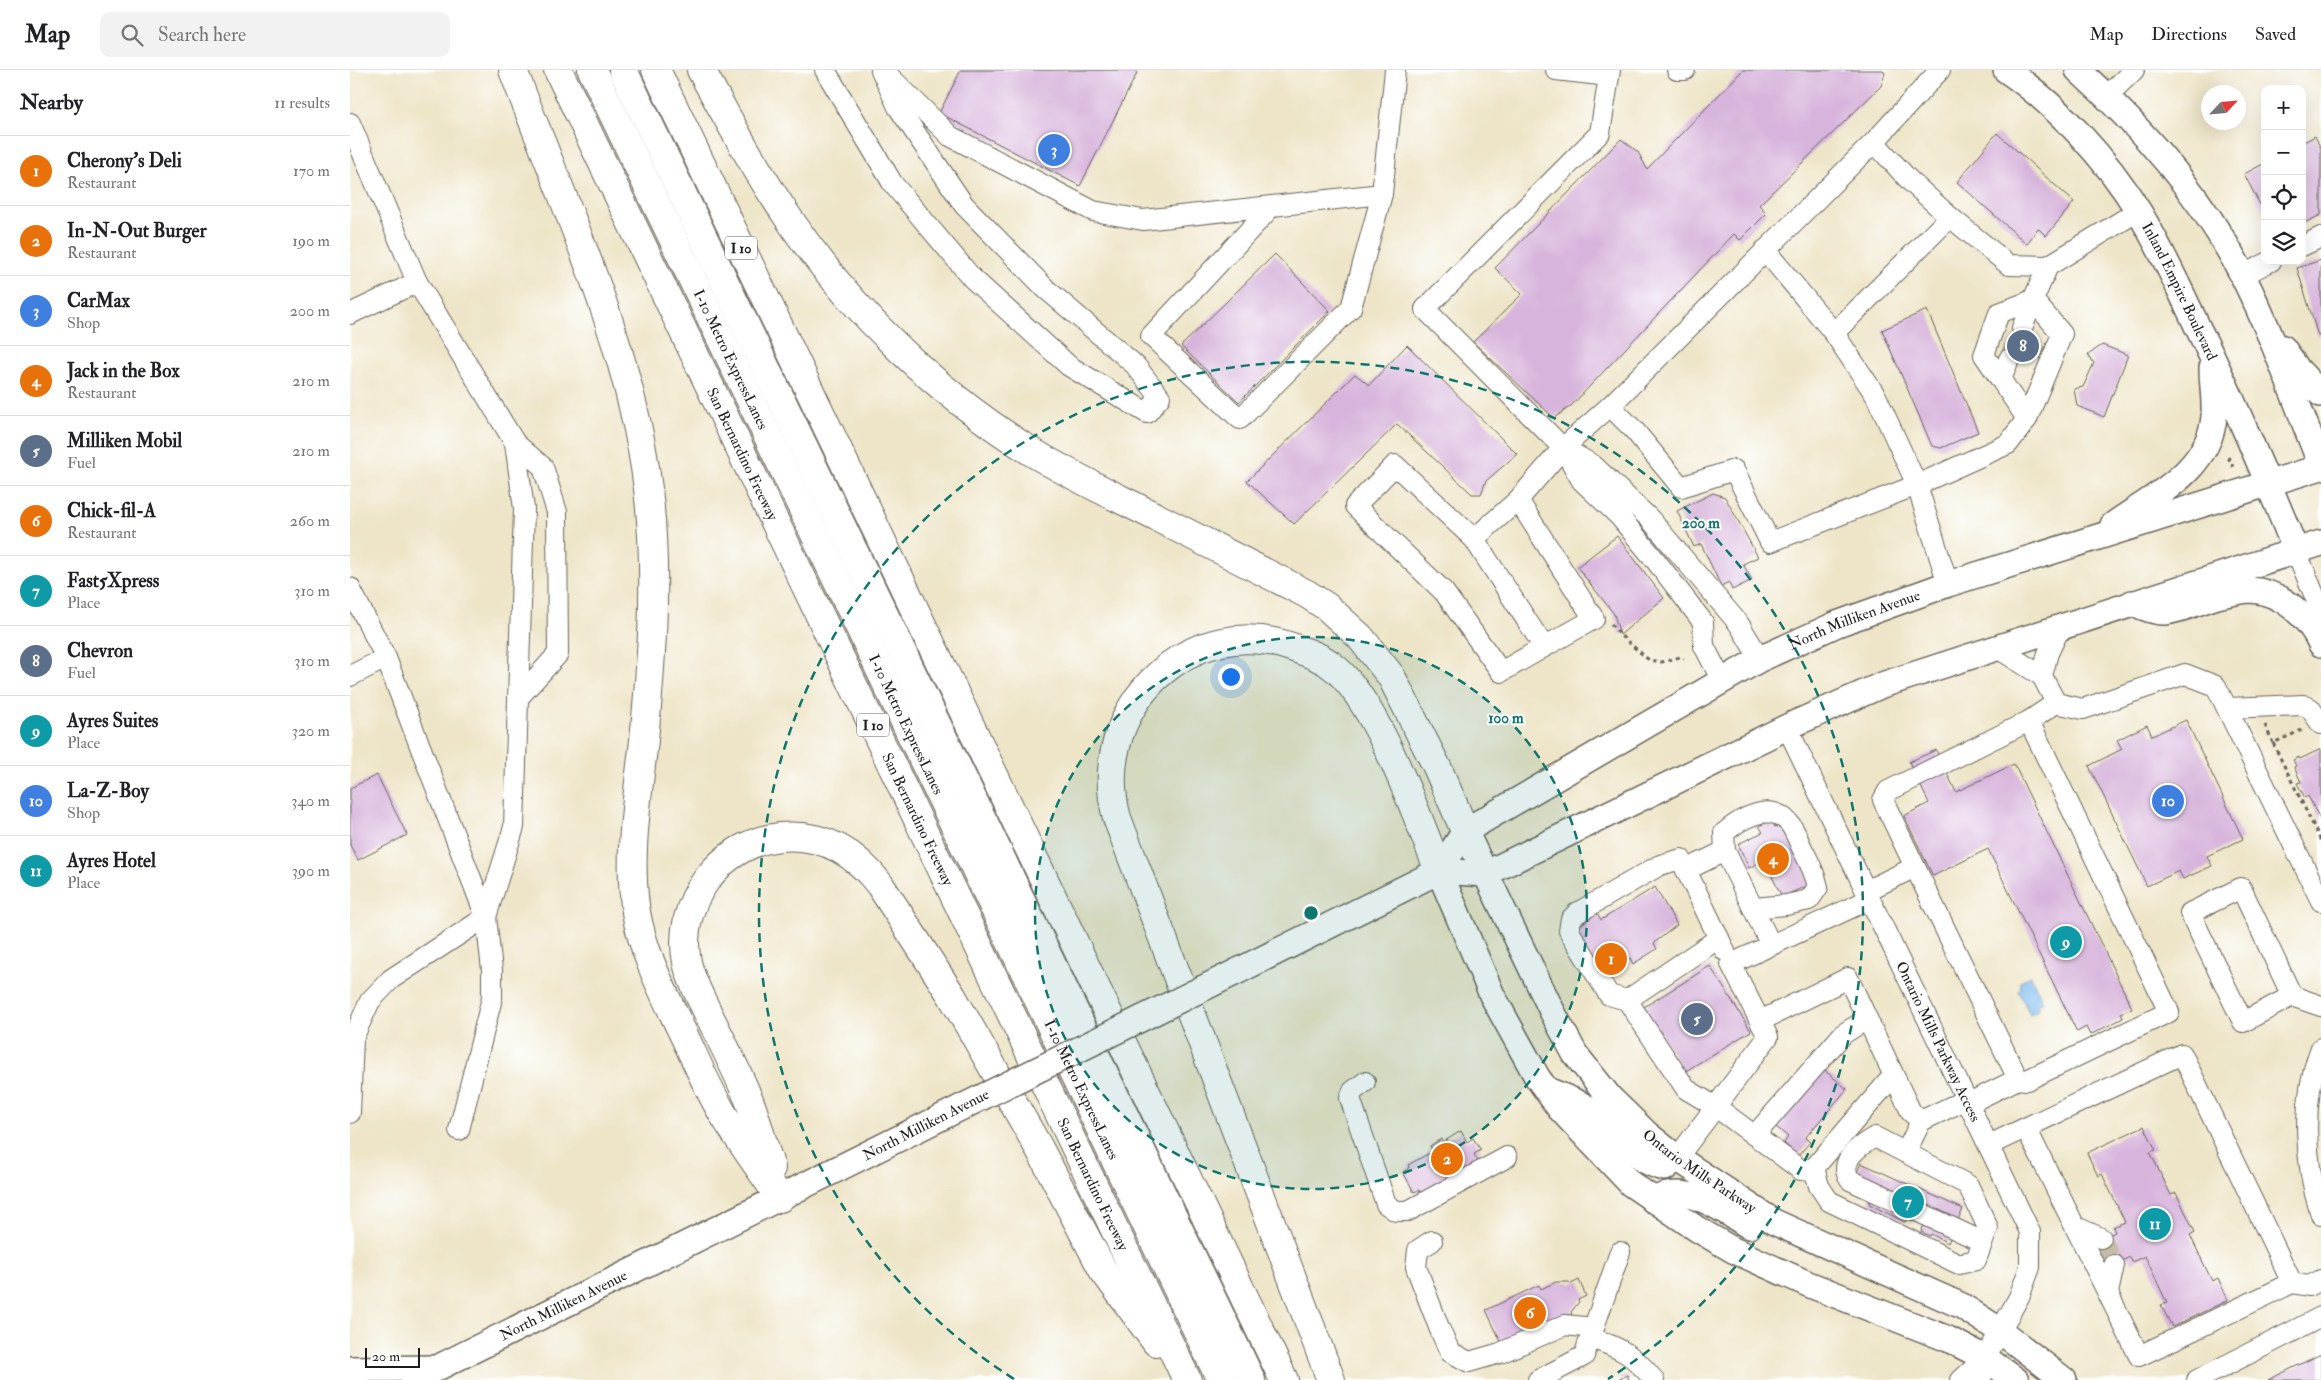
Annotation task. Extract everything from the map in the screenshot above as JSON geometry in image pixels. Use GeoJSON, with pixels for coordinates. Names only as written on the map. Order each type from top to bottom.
{"type":"FeatureCollection","features":[{"type":"Feature","properties":{"kind":"highway"},"geometry":{"type":"LineString","coordinates":[[513,70],[606,316],[630,392],[641,438],[653,550],[654,629],[633,866],[636,910],[640,932],[656,977],[722,1112],[780,1198]]}},
{"type":"Feature","properties":{"kind":"highway","name":"San Bernardino Freeway"},"geometry":{"type":"LineString","coordinates":[[558,70],[1186,1380]]}},
{"type":"Feature","properties":{"kind":"highway","name":"I-10 Metro ExpressLanes"},"geometry":{"type":"LineString","coordinates":[[592,70],[1221,1380]]}},
{"type":"Feature","properties":{"kind":"highway","name":"I-10 Metro ExpressLanes"},"geometry":{"type":"LineString","coordinates":[[623,70],[1251,1380]]}},
{"type":"Feature","properties":{"kind":"highway","name":"I 10"},"geometry":{"type":"LineString","coordinates":[[656,70],[1284,1380]]}},
{"type":"Feature","properties":{"kind":"highway"},"geometry":{"type":"LineString","coordinates":[[701,70],[761,175],[817,258],[858,305],[926,372],[990,423],[1032,451],[1078,478],[1307,594],[1326,607],[1360,637],[1391,676],[1437,767],[1465,831]]}},
{"type":"Feature","properties":{"kind":"highway"},"geometry":{"type":"LineString","coordinates":[[1331,1380],[1117,818],[1111,786],[1111,763],[1116,743],[1127,716],[1144,689],[1155,678],[1181,659],[1207,646],[1222,642],[1256,640],[1276,642],[1314,655],[1331,664],[1358,694],[1376,726],[1405,787],[1439,870]]}},
{"type":"Feature","properties":{"kind":"highway"},"geometry":{"type":"LineString","coordinates":[[780,1198],[749,1100],[699,995],[687,964],[685,933],[688,914],[696,895],[718,865],[737,852],[766,840],[779,837],[810,838],[838,846],[848,852],[872,874],[880,885],[952,996],[1039,1148],[1102,1270],[1186,1380]]}},
{"type":"Feature","properties":{"kind":"main road","name":"Inland Empire Boulevard"},"geometry":{"type":"LineString","coordinates":[[2006,70],[2026,84],[2072,127],[2119,182],[2138,211],[2158,245],[2213,358],[2269,484],[2296,552]]}},
{"type":"Feature","properties":{"kind":"main road"},"geometry":{"type":"LineString","coordinates":[[2078,70],[2107,96],[2160,151],[2209,218],[2242,275],[2321,466]]}},
{"type":"Feature","properties":{"kind":"main road"},"geometry":{"type":"LineString","coordinates":[[2258,311],[2298,370],[2321,394]]}},
{"type":"Feature","properties":{"kind":"main road"},"geometry":{"type":"LineString","coordinates":[[2095,538],[2182,477],[2206,446],[2214,419],[2213,358]]}},
{"type":"Feature","properties":{"kind":"main road","name":"North Milliken Avenue"},"geometry":{"type":"LineString","coordinates":[[413,1380],[1439,870],[1465,831],[1760,659],[1837,624],[1948,584],[2321,466]]}},
{"type":"Feature","properties":{"kind":"main road"},"geometry":{"type":"LineString","coordinates":[[2016,1380],[1983,1369],[1945,1337],[1808,1284],[1733,1250],[1697,1229],[1631,1184],[1560,1109],[1546,1089],[1492,995],[1439,870],[1485,874],[1787,727],[1882,685],[2321,543]]}},
{"type":"Feature","properties":{"kind":"main road"},"geometry":{"type":"LineString","coordinates":[[2132,603],[2164,612],[2218,596],[2250,590],[2292,606],[2316,634],[2321,644]]}},
{"type":"Feature","properties":{"kind":"main road","name":"Ontario Mills Parkway"},"geometry":{"type":"LineString","coordinates":[[1465,831],[1553,1013],[1575,1054],[1610,1098],[1677,1158],[1774,1222],[1825,1247],[1962,1306],[1999,1330],[2064,1380]]}},
{"type":"Feature","properties":{"kind":"main road"},"geometry":{"type":"LineString","coordinates":[[1546,1089],[1593,1111],[1636,1154],[1651,1165],[1665,1168],[1677,1158]]}},
{"type":"Feature","properties":{"kind":"main road"},"geometry":{"type":"LineString","coordinates":[[1653,1200],[1666,1193],[1679,1192],[1703,1199],[1780,1243],[1802,1250],[1825,1247]]}},
{"type":"Feature","properties":{"kind":"main road"},"geometry":{"type":"LineString","coordinates":[[350,1369],[437,1368]]}},
{"type":"Feature","properties":{"kind":"street"},"geometry":{"type":"LineString","coordinates":[[825,70],[893,184],[972,278],[1068,366],[1147,413],[1160,397],[1135,365],[1046,289],[964,206],[898,107],[882,70]]}},
{"type":"Feature","properties":{"kind":"street"},"geometry":{"type":"LineString","coordinates":[[882,70],[950,136],[1093,211],[1143,220],[1382,194]]}},
{"type":"Feature","properties":{"kind":"street"},"geometry":{"type":"LineString","coordinates":[[1272,206],[1151,336],[1240,419],[1351,308],[1382,194],[1394,70]]}},
{"type":"Feature","properties":{"kind":"street"},"geometry":{"type":"LineString","coordinates":[[1556,70],[1610,73],[1600,133],[1425,309],[1563,448],[1582,481],[1625,524],[1703,622],[1704,646],[1722,680]]}},
{"type":"Feature","properties":{"kind":"street"},"geometry":{"type":"LineString","coordinates":[[1677,70],[1685,70]]}},
{"type":"Feature","properties":{"kind":"street"},"geometry":{"type":"LineString","coordinates":[[1474,540],[1518,500],[1563,448],[1610,406],[1874,142],[1940,70]]}},
{"type":"Feature","properties":{"kind":"street"},"geometry":{"type":"LineString","coordinates":[[2107,96],[2134,70]]}},
{"type":"Feature","properties":{"kind":"street"},"geometry":{"type":"LineString","coordinates":[[350,123],[417,282],[515,443],[543,467],[557,512],[558,654],[518,698]]}},
{"type":"Feature","properties":{"kind":"street"},"geometry":{"type":"LineString","coordinates":[[1874,142],[1909,180],[1950,217],[2009,265],[2048,266],[2138,211]]}},
{"type":"Feature","properties":{"kind":"street"},"geometry":{"type":"LineString","coordinates":[[1834,333],[1950,217]]}},
{"type":"Feature","properties":{"kind":"street"},"geometry":{"type":"LineString","coordinates":[[2306,244],[2321,237]]}},
{"type":"Feature","properties":{"kind":"street"},"geometry":{"type":"LineString","coordinates":[[1765,250],[1834,333],[1876,396],[1918,486],[1948,584]]}},
{"type":"Feature","properties":{"kind":"street"},"geometry":{"type":"LineString","coordinates":[[2242,275],[2263,265]]}},
{"type":"Feature","properties":{"kind":"street"},"geometry":{"type":"LineString","coordinates":[[2022,328],[2048,266]]}},
{"type":"Feature","properties":{"kind":"street"},"geometry":{"type":"LineString","coordinates":[[350,314],[417,282]]}},
{"type":"Feature","properties":{"kind":"street"},"geometry":{"type":"LineString","coordinates":[[1610,406],[1634,430],[1681,487],[1734,470],[1770,542],[1918,486],[2008,444],[2028,419],[2062,334],[2033,300]]}},
{"type":"Feature","properties":{"kind":"street"},"geometry":{"type":"LineString","coordinates":[[2028,419],[1984,355],[1999,313],[2033,300]]}},
{"type":"Feature","properties":{"kind":"street"},"geometry":{"type":"LineString","coordinates":[[2001,380],[2009,359]]}},
{"type":"Feature","properties":{"kind":"street"},"geometry":{"type":"LineString","coordinates":[[350,1113],[352,1043],[358,1005],[370,1002],[391,980],[486,917],[514,826],[524,509],[515,443]]}},
{"type":"Feature","properties":{"kind":"street"},"geometry":{"type":"LineString","coordinates":[[1563,448],[1593,465],[1650,519],[1739,624],[1760,659]]}},
{"type":"Feature","properties":{"kind":"street"},"geometry":{"type":"LineString","coordinates":[[1518,500],[1594,619],[1501,672],[1444,592],[1355,506],[1395,465],[1474,540],[1544,647]]}},
{"type":"Feature","properties":{"kind":"street"},"geometry":{"type":"LineString","coordinates":[[2296,552],[2321,611]]}},
{"type":"Feature","properties":{"kind":"street"},"geometry":{"type":"LineString","coordinates":[[350,588],[386,658],[486,917],[492,970],[492,998],[459,1130]]}},
{"type":"Feature","properties":{"kind":"street"},"geometry":{"type":"LineString","coordinates":[[2042,676],[2048,653],[2060,628]]}},
{"type":"Feature","properties":{"kind":"street"},"geometry":{"type":"LineString","coordinates":[[1999,648],[2042,676],[2056,703]]}},
{"type":"Feature","properties":{"kind":"street"},"geometry":{"type":"LineString","coordinates":[[350,676],[386,658]]}},
{"type":"Feature","properties":{"kind":"street"},"geometry":{"type":"LineString","coordinates":[[2018,1079],[1883,800],[1888,791],[2029,721],[2056,703],[2082,709],[2185,674],[2216,686],[2320,897]]}},
{"type":"Feature","properties":{"kind":"street"},"geometry":{"type":"LineString","coordinates":[[2228,708],[2303,704],[2310,708],[2320,723]]}},
{"type":"Feature","properties":{"kind":"street"},"geometry":{"type":"LineString","coordinates":[[1906,1152],[1921,1121],[2018,1079],[2027,1080],[2169,1012],[2029,721]]}},
{"type":"Feature","properties":{"kind":"street","name":"Ontario Mills Parkway Access"},"geometry":{"type":"LineString","coordinates":[[1787,727],[1990,1145],[2030,1232],[2030,1267],[2019,1296],[1999,1330],[1983,1369]]}},
{"type":"Feature","properties":{"kind":"street"},"geometry":{"type":"LineString","coordinates":[[1753,908],[1786,905],[1809,900],[1818,887],[1812,866],[1790,824],[1780,815],[1762,812],[1734,824],[1724,833],[1725,851],[1771,945]]}},
{"type":"Feature","properties":{"kind":"street"},"geometry":{"type":"LineString","coordinates":[[1686,870],[1725,851]]}},
{"type":"Feature","properties":{"kind":"street"},"geometry":{"type":"LineString","coordinates":[[1677,1158],[1716,1107],[1768,1037],[1681,858],[1660,865],[1577,913],[1572,920],[1569,930],[1609,995],[1627,1000],[1686,1089],[1716,1107],[1802,1170],[1814,1168],[1893,1076]]}},
{"type":"Feature","properties":{"kind":"street"},"geometry":{"type":"LineString","coordinates":[[1731,964],[1868,895],[1914,867]]}},
{"type":"Feature","properties":{"kind":"street"},"geometry":{"type":"LineString","coordinates":[[2292,996],[2243,1022],[2190,913],[2241,888],[2292,996],[2321,1006]]}},
{"type":"Feature","properties":{"kind":"street"},"geometry":{"type":"LineString","coordinates":[[1627,1000],[1719,938]]}},
{"type":"Feature","properties":{"kind":"street"},"geometry":{"type":"LineString","coordinates":[[1760,1022],[1848,978],[1911,1112],[1921,1121]]}},
{"type":"Feature","properties":{"kind":"street"},"geometry":{"type":"LineString","coordinates":[[1755,1135],[1843,1034],[1867,1018]]}},
{"type":"Feature","properties":{"kind":"street"},"geometry":{"type":"LineString","coordinates":[[2321,1048],[2311,1080],[2308,1112],[2310,1169],[2321,1215]]}},
{"type":"Feature","properties":{"kind":"street"},"geometry":{"type":"LineString","coordinates":[[1990,1145],[2182,1054],[2321,1312]]}},
{"type":"Feature","properties":{"kind":"street"},"geometry":{"type":"LineString","coordinates":[[1365,1082],[1353,1091],[1350,1098],[1386,1204],[1396,1211],[1408,1211],[1507,1157]]}},
{"type":"Feature","properties":{"kind":"street"},"geometry":{"type":"LineString","coordinates":[[2026,1128],[2139,1356],[2307,1283]]}},
{"type":"Feature","properties":{"kind":"street"},"geometry":{"type":"LineString","coordinates":[[1814,1168],[1819,1186],[1828,1202],[1960,1264],[1976,1260],[1983,1242],[1988,1228],[1968,1185],[1875,1137],[1859,1146],[1845,1165],[1845,1172],[1850,1180],[1983,1242]]}},
{"type":"Feature","properties":{"kind":"street"},"geometry":{"type":"LineString","coordinates":[[2076,1227],[2101,1238]]}},
{"type":"Feature","properties":{"kind":"street"},"geometry":{"type":"LineString","coordinates":[[1432,1241],[1418,1250],[1416,1267],[1450,1352],[1469,1362],[1500,1354],[1565,1325],[1592,1333],[1634,1357],[1654,1380]]}},
{"type":"Feature","properties":{"kind":"street"},"geometry":{"type":"LineString","coordinates":[[1538,1380],[1584,1356],[1620,1252]]}},
{"type":"Feature","properties":{"kind":"street"},"geometry":{"type":"LineString","coordinates":[[2108,1293],[2114,1265]]}},
{"type":"Feature","properties":{"kind":"street"},"geometry":{"type":"LineString","coordinates":[[2197,1380],[2321,1317]]}},
{"type":"Feature","properties":{"kind":"street"},"geometry":{"type":"LineString","coordinates":[[1961,1380],[1983,1369]]}},
{"type":"Feature","properties":{"kind":"path"},"geometry":{"type":"LineString","coordinates":[[2228,456],[2234,467]]}},
{"type":"Feature","properties":{"kind":"path"},"geometry":{"type":"LineString","coordinates":[[1608,619],[1621,636],[1649,660],[1662,662],[1680,657],[1684,659]]}},
{"type":"Feature","properties":{"kind":"path"},"geometry":{"type":"LineString","coordinates":[[2320,723],[2274,743],[2321,841]]}},
{"type":"Feature","properties":{"kind":"water"},"geometry":{"type":"Polygon","coordinates":[[[2031,976],[2043,1002],[2037,1005],[2038,1010],[2030,1014],[2018,991],[2021,988],[2020,981],[2031,976]]]}},
{"type":"Feature","properties":{"kind":"building"},"geometry":{"type":"Polygon","coordinates":[[[961,70],[1135,70],[1137,73],[1080,186],[939,113],[961,70]]]}},
{"type":"Feature","properties":{"kind":"building"},"geometry":{"type":"Polygon","coordinates":[[[1743,70],[1883,70],[1885,73],[1881,86],[1759,205],[1767,213],[1740,240],[1734,234],[1571,406],[1554,418],[1473,342],[1522,294],[1495,268],[1621,139],[1638,152],[1647,169],[1743,70]]]}},
{"type":"Feature","properties":{"kind":"building"},"geometry":{"type":"Polygon","coordinates":[[[1997,133],[2074,202],[2046,236],[2038,228],[2027,244],[1957,182],[1997,133]]]}},
{"type":"Feature","properties":{"kind":"building"},"geometry":{"type":"Polygon","coordinates":[[[2315,136],[2321,149],[2321,215],[2306,222],[2306,175],[2306,141],[2315,136]]]}},
{"type":"Feature","properties":{"kind":"building"},"geometry":{"type":"Polygon","coordinates":[[[2261,165],[2261,206],[2244,174],[2261,165]]]}},
{"type":"Feature","properties":{"kind":"building"},"geometry":{"type":"Polygon","coordinates":[[[1275,254],[1330,311],[1239,402],[1181,346],[1275,254]]]}},
{"type":"Feature","properties":{"kind":"building"},"geometry":{"type":"Polygon","coordinates":[[[2321,260],[2321,335],[2318,336],[2297,268],[2321,260]]]}},
{"type":"Feature","properties":{"kind":"building"},"geometry":{"type":"Polygon","coordinates":[[[1927,310],[1978,432],[1941,448],[1932,446],[1882,330],[1927,310]]]}},
{"type":"Feature","properties":{"kind":"building"},"geometry":{"type":"Polygon","coordinates":[[[1407,345],[1517,454],[1486,481],[1481,494],[1472,494],[1397,424],[1294,524],[1247,481],[1355,374],[1369,385],[1407,345]]]}},
{"type":"Feature","properties":{"kind":"building"},"geometry":{"type":"Polygon","coordinates":[[[2102,345],[2128,355],[2104,417],[2077,406],[2074,389],[2083,387],[2094,363],[2088,355],[2102,345]]]}},
{"type":"Feature","properties":{"kind":"building"},"geometry":{"type":"Polygon","coordinates":[[[1713,493],[1725,497],[1758,557],[1743,564],[1752,580],[1732,590],[1729,582],[1721,586],[1701,544],[1694,547],[1677,511],[1713,493]]]}},
{"type":"Feature","properties":{"kind":"building"},"geometry":{"type":"Polygon","coordinates":[[[1617,536],[1664,598],[1620,635],[1614,614],[1577,567],[1617,536]]]}},
{"type":"Feature","properties":{"kind":"building"},"geometry":{"type":"Polygon","coordinates":[[[2186,720],[2243,839],[2207,856],[2212,866],[2183,879],[2179,871],[2147,886],[2089,766],[2122,749],[2117,740],[2147,725],[2152,736],[2186,720]]]}},
{"type":"Feature","properties":{"kind":"building"},"geometry":{"type":"Polygon","coordinates":[[[2321,749],[2321,821],[2308,796],[2305,798],[2297,783],[2301,782],[2293,760],[2299,757],[2300,759],[2321,749]]]}},
{"type":"Feature","properties":{"kind":"building"},"geometry":{"type":"Polygon","coordinates":[[[1936,750],[1956,792],[2014,764],[2132,1008],[2121,1013],[2123,1018],[2090,1035],[2086,1027],[2077,1032],[1988,849],[1933,876],[1904,816],[1929,803],[1909,762],[1936,750]]]}},
{"type":"Feature","properties":{"kind":"building"},"geometry":{"type":"Polygon","coordinates":[[[377,775],[407,835],[358,860],[350,845],[350,788],[377,775]]]}},
{"type":"Feature","properties":{"kind":"building"},"geometry":{"type":"Polygon","coordinates":[[[1771,820],[1775,827],[1784,823],[1813,883],[1782,897],[1764,860],[1749,868],[1738,844],[1763,832],[1759,826],[1771,820]]]}},
{"type":"Feature","properties":{"kind":"building"},"geometry":{"type":"Polygon","coordinates":[[[1655,887],[1677,925],[1654,943],[1657,949],[1633,964],[1630,958],[1606,973],[1565,936],[1597,913],[1601,920],[1655,887]]]}},
{"type":"Feature","properties":{"kind":"building"},"geometry":{"type":"Polygon","coordinates":[[[1710,966],[1751,1031],[1684,1072],[1644,1007],[1710,966]]]}},
{"type":"Feature","properties":{"kind":"building"},"geometry":{"type":"Polygon","coordinates":[[[1822,1068],[1847,1089],[1805,1138],[1810,1142],[1798,1156],[1784,1143],[1788,1137],[1773,1124],[1822,1068]]]}},
{"type":"Feature","properties":{"kind":"building"},"geometry":{"type":"Polygon","coordinates":[[[2144,1126],[2156,1150],[2150,1152],[2171,1195],[2176,1193],[2195,1232],[2190,1235],[2212,1281],[2218,1278],[2228,1300],[2172,1327],[2161,1305],[2167,1303],[2145,1256],[2132,1262],[2130,1257],[2100,1271],[2087,1245],[2115,1232],[2113,1227],[2125,1222],[2102,1174],[2098,1176],[2087,1153],[2144,1126]]]}},
{"type":"Feature","properties":{"kind":"building"},"geometry":{"type":"Polygon","coordinates":[[[1461,1131],[1467,1142],[1473,1138],[1481,1150],[1474,1154],[1479,1164],[1422,1196],[1419,1190],[1414,1192],[1403,1172],[1409,1168],[1408,1165],[1433,1151],[1430,1146],[1441,1139],[1443,1142],[1461,1131]]]}},
{"type":"Feature","properties":{"kind":"building"},"geometry":{"type":"Polygon","coordinates":[[[1861,1163],[1963,1209],[1948,1243],[1931,1234],[1930,1236],[1921,1232],[1924,1225],[1908,1216],[1905,1222],[1869,1204],[1867,1178],[1857,1172],[1861,1163]]]}},
{"type":"Feature","properties":{"kind":"building"},"geometry":{"type":"Polygon","coordinates":[[[1579,1280],[1586,1296],[1578,1300],[1579,1302],[1571,1312],[1572,1314],[1504,1348],[1486,1310],[1539,1285],[1541,1289],[1556,1282],[1569,1282],[1571,1284],[1579,1280]]]}},
{"type":"Feature","properties":{"kind":"building"},"geometry":{"type":"Polygon","coordinates":[[[2321,1354],[2321,1380],[2268,1380],[2321,1354]]]}},
{"type":"Feature","properties":{"kind":"building"},"geometry":{"type":"Polygon","coordinates":[[[1627,1375],[1629,1380],[1618,1380],[1627,1375]]]}},
{"type":"Feature","properties":{"kind":"tunnel"},"geometry":{"type":"LineString","coordinates":[[2009,359],[2022,328]]}},
{"type":"Feature","properties":{"kind":"tunnel"},"geometry":{"type":"LineString","coordinates":[[2101,1238],[2114,1265]]}},
{"type":"Feature","properties":{"kind":"place","name":"CarMax"},"geometry":{"type":"Point","coordinates":[1054,150]}},
{"type":"Feature","properties":{"kind":"place","name":"Chevron"},"geometry":{"type":"Point","coordinates":[2023,346]}},
{"type":"Feature","properties":{"kind":"place","name":"La-Z-Boy"},"geometry":{"type":"Point","coordinates":[2168,801]}},
{"type":"Feature","properties":{"kind":"place","name":"Jack in the Box"},"geometry":{"type":"Point","coordinates":[1773,859]}},
{"type":"Feature","properties":{"kind":"place","name":"Ayres Suites"},"geometry":{"type":"Point","coordinates":[2066,942]}},
{"type":"Feature","properties":{"kind":"place","name":"Cherony's Deli"},"geometry":{"type":"Point","coordinates":[1611,959]}},
{"type":"Feature","properties":{"kind":"place","name":"Milliken Mobil"},"geometry":{"type":"Point","coordinates":[1697,1019]}},
{"type":"Feature","properties":{"kind":"place","name":"In-N-Out Burger"},"geometry":{"type":"Point","coordinates":[1447,1159]}},
{"type":"Feature","properties":{"kind":"place","name":"Fast5Xpress"},"geometry":{"type":"Point","coordinates":[1908,1202]}},
{"type":"Feature","properties":{"kind":"place","name":"Ayres Hotel"},"geometry":{"type":"Point","coordinates":[2155,1224]}},
{"type":"Feature","properties":{"kind":"place","name":"Chick-fil-A"},"geometry":{"type":"Point","coordinates":[1530,1313]}}]}
